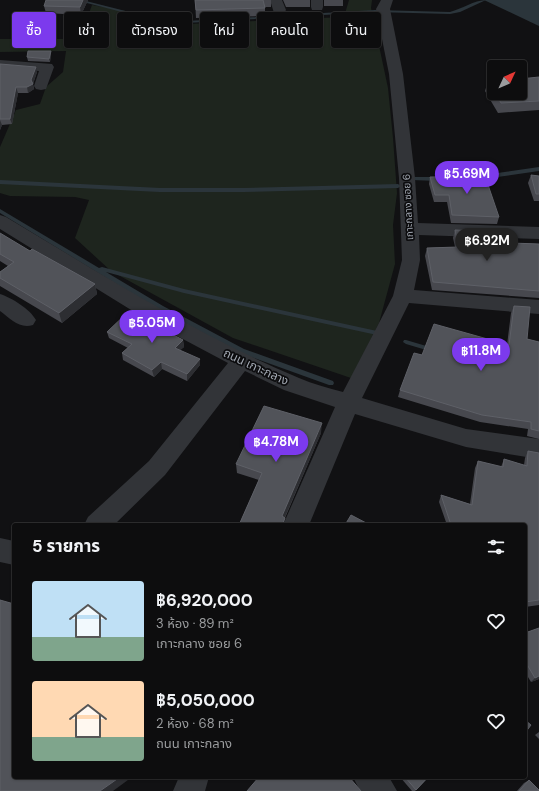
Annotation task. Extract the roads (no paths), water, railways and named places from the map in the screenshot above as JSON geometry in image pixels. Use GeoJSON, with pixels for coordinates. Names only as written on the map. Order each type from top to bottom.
{"type":"FeatureCollection","features":[{"type":"Feature","properties":{"kind":"street","name":"เกาะกลาง ซอย 6"},"geometry":{"type":"LineString","coordinates":[[297,523],[348,403],[403,296],[411,260],[407,178],[396,74],[385,8]]}},
{"type":"Feature","properties":{"kind":"street"},"geometry":{"type":"LineString","coordinates":[[0,64],[47,67],[41,86]]}},
{"type":"Feature","properties":{"kind":"street","name":"ถนน เกาะกลาง"},"geometry":{"type":"LineString","coordinates":[[0,222],[156,316],[241,361],[292,384],[348,403],[466,438],[539,448]]}},
{"type":"Feature","properties":{"kind":"street"},"geometry":{"type":"LineString","coordinates":[[409,229],[539,233]]}},
{"type":"Feature","properties":{"kind":"street"},"geometry":{"type":"LineString","coordinates":[[403,296],[539,307]]}},
{"type":"Feature","properties":{"kind":"street"},"geometry":{"type":"LineString","coordinates":[[0,301],[26,320]]}},
{"type":"Feature","properties":{"kind":"street"},"geometry":{"type":"LineString","coordinates":[[98,523],[157,468],[241,361]]}},
{"type":"Feature","properties":{"kind":"street"},"geometry":{"type":"LineString","coordinates":[[0,550],[12,553]]}},
{"type":"Feature","properties":{"kind":"street"},"geometry":{"type":"LineString","coordinates":[[189,791],[193,779]]}},
{"type":"Feature","properties":{"kind":"street"},"geometry":{"type":"LineString","coordinates":[[370,779],[381,791]]}},
{"type":"Feature","properties":{"kind":"waterway"},"geometry":{"type":"LineString","coordinates":[[77,0],[169,23],[375,11],[450,13],[459,11],[484,0]]}},
{"type":"Feature","properties":{"kind":"waterway"},"geometry":{"type":"LineString","coordinates":[[476,178],[539,169]]}},
{"type":"Feature","properties":{"kind":"waterway"},"geometry":{"type":"LineString","coordinates":[[414,179],[438,179]]}},
{"type":"Feature","properties":{"kind":"waterway"},"geometry":{"type":"LineString","coordinates":[[0,182],[160,190],[243,190],[398,186]]}},
{"type":"Feature","properties":{"kind":"waterway"},"geometry":{"type":"LineString","coordinates":[[0,211],[161,308],[242,351],[331,383]]}},
{"type":"Feature","properties":{"kind":"waterway"},"geometry":{"type":"LineString","coordinates":[[102,269],[184,291],[377,333]]}},
{"type":"Feature","properties":{"kind":"waterway"},"geometry":{"type":"LineString","coordinates":[[406,342],[433,350]]}}]}
